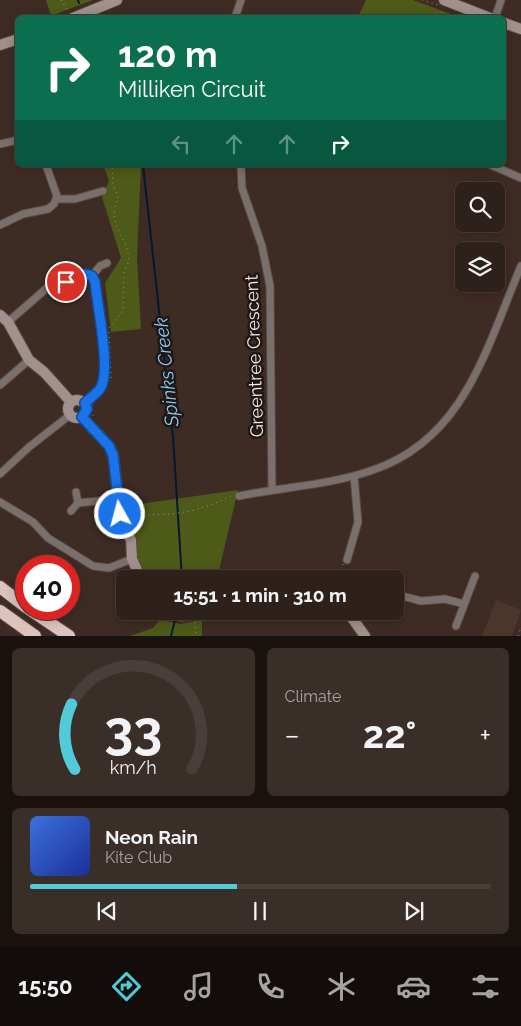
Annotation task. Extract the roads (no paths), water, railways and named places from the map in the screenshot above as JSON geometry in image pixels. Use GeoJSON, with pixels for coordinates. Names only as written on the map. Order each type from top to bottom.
{"type":"FeatureCollection","features":[{"type":"Feature","properties":{"kind":"highway"},"geometry":{"type":"LineString","coordinates":[[0,587],[15,598]]}},
{"type":"Feature","properties":{"kind":"highway"},"geometry":{"type":"LineString","coordinates":[[0,611],[35,636]]}},
{"type":"Feature","properties":{"kind":"highway"},"geometry":{"type":"LineString","coordinates":[[46,620],[69,636]]}},
{"type":"Feature","properties":{"kind":"street"},"geometry":{"type":"LineString","coordinates":[[80,15],[117,0]]}},
{"type":"Feature","properties":{"kind":"street"},"geometry":{"type":"LineString","coordinates":[[236,15],[241,0]]}},
{"type":"Feature","properties":{"kind":"street"},"geometry":{"type":"LineString","coordinates":[[444,0],[482,15]]}},
{"type":"Feature","properties":{"kind":"street"},"geometry":{"type":"LineString","coordinates":[[496,15],[501,0]]}},
{"type":"Feature","properties":{"kind":"street"},"geometry":{"type":"LineString","coordinates":[[506,24],[521,30]]}},
{"type":"Feature","properties":{"kind":"street"},"geometry":{"type":"LineString","coordinates":[[0,45],[15,40]]}},
{"type":"Feature","properties":{"kind":"street"},"geometry":{"type":"LineString","coordinates":[[0,144],[15,141]]}},
{"type":"Feature","properties":{"kind":"street"},"geometry":{"type":"LineString","coordinates":[[47,167],[57,199]]}},
{"type":"Feature","properties":{"kind":"street","name":"Greentree Crescent"},"geometry":{"type":"LineString","coordinates":[[241,167],[242,188],[262,246],[270,286],[272,490]]}},
{"type":"Feature","properties":{"kind":"street"},"geometry":{"type":"LineString","coordinates":[[496,167],[521,178]]}},
{"type":"Feature","properties":{"kind":"street"},"geometry":{"type":"LineString","coordinates":[[57,199],[75,199],[103,191]]}},
{"type":"Feature","properties":{"kind":"street"},"geometry":{"type":"LineString","coordinates":[[0,225],[22,214],[50,208],[57,199]]}},
{"type":"Feature","properties":{"kind":"street"},"geometry":{"type":"LineString","coordinates":[[70,402],[68,407],[70,415],[76,418],[82,417],[102,386],[104,372],[102,331],[92,276],[100,266],[107,263]]}},
{"type":"Feature","properties":{"kind":"street"},"geometry":{"type":"LineString","coordinates":[[240,496],[354,476],[393,463],[410,453],[441,427],[455,410],[474,378],[521,266]]}},
{"type":"Feature","properties":{"kind":"street"},"geometry":{"type":"LineString","coordinates":[[70,402],[44,372],[29,360],[4,319],[52,285],[74,278],[79,274],[92,276]]}},
{"type":"Feature","properties":{"kind":"street"},"geometry":{"type":"LineString","coordinates":[[0,385],[29,360]]}},
{"type":"Feature","properties":{"kind":"street"},"geometry":{"type":"LineString","coordinates":[[70,402],[80,399],[90,402]]}},
{"type":"Feature","properties":{"kind":"street"},"geometry":{"type":"LineString","coordinates":[[0,474],[29,447],[70,415]]}},
{"type":"Feature","properties":{"kind":"street"},"geometry":{"type":"LineString","coordinates":[[82,417],[109,446],[113,455],[121,522],[131,540],[132,559],[137,570]]}},
{"type":"Feature","properties":{"kind":"street"},"geometry":{"type":"LineString","coordinates":[[347,560],[358,522],[354,476]]}},
{"type":"Feature","properties":{"kind":"street"},"geometry":{"type":"LineString","coordinates":[[76,492],[78,503]]}},
{"type":"Feature","properties":{"kind":"street"},"geometry":{"type":"LineString","coordinates":[[71,511],[78,503],[118,499]]}},
{"type":"Feature","properties":{"kind":"street"},"geometry":{"type":"LineString","coordinates":[[0,502],[33,522],[48,538],[93,566],[109,568],[132,559]]}},
{"type":"Feature","properties":{"kind":"street"},"geometry":{"type":"LineString","coordinates":[[456,626],[475,576]]}},
{"type":"Feature","properties":{"kind":"street"},"geometry":{"type":"LineString","coordinates":[[404,597],[414,600],[445,598],[464,604]]}},
{"type":"Feature","properties":{"kind":"street"},"geometry":{"type":"LineString","coordinates":[[353,620],[365,636]]}},
{"type":"Feature","properties":{"kind":"waterway","name":"Spinks Creek"},"geometry":{"type":"LineString","coordinates":[[143,167],[173,437],[181,570]]}},
{"type":"Feature","properties":{"kind":"waterway","name":"Spinks Creek"},"geometry":{"type":"LineString","coordinates":[[171,636],[175,620]]}}]}
